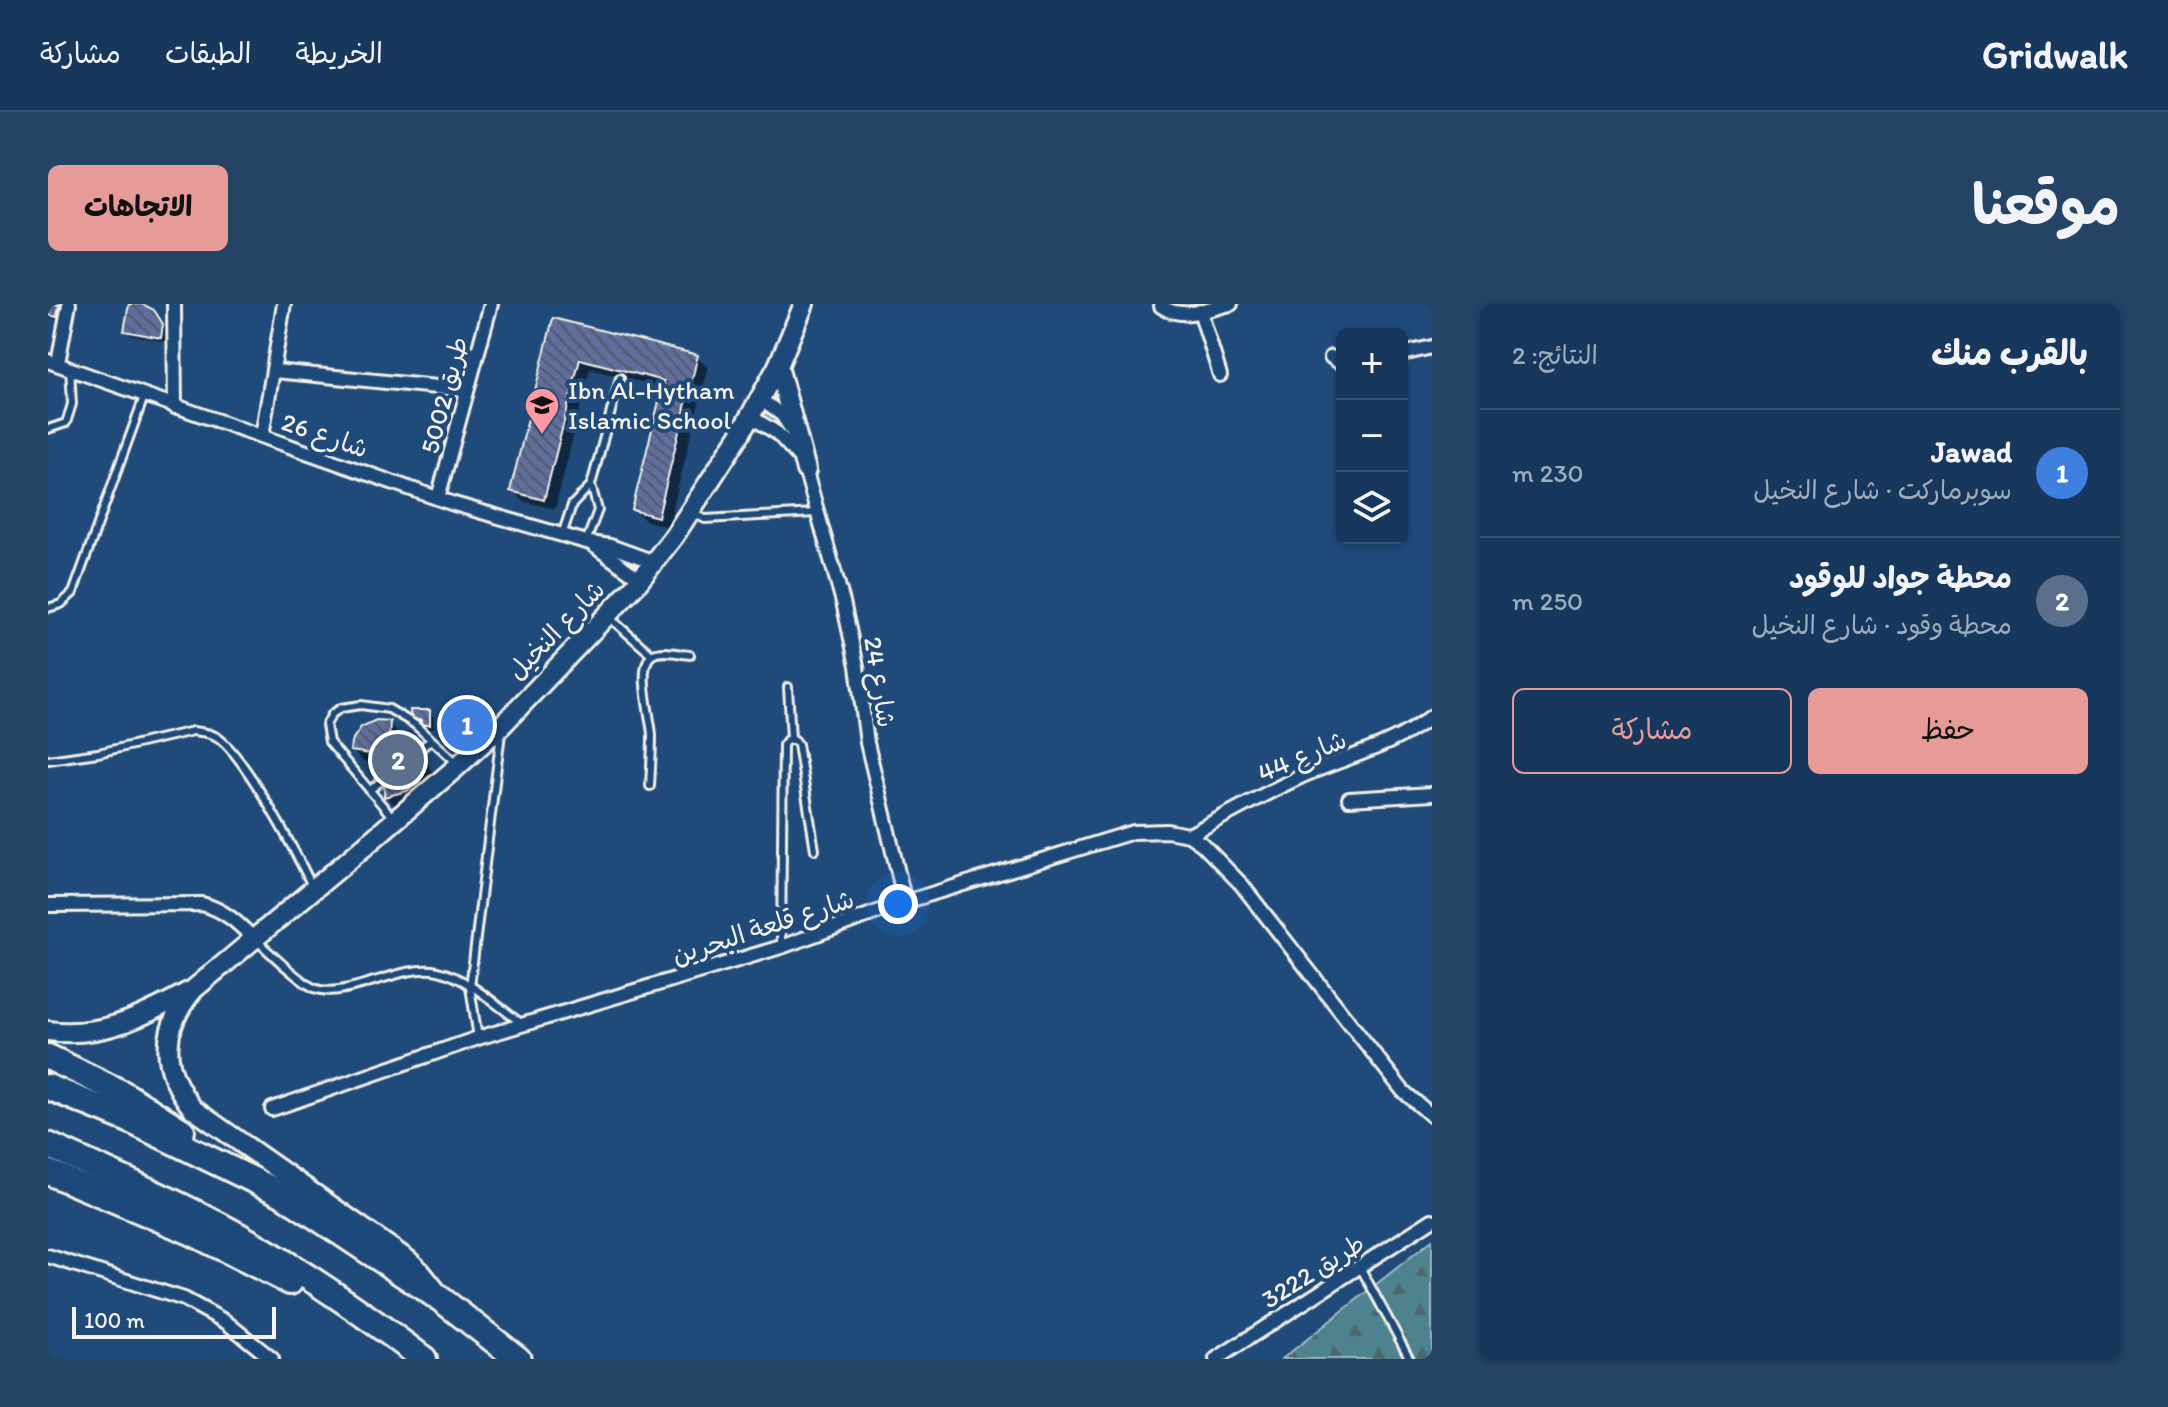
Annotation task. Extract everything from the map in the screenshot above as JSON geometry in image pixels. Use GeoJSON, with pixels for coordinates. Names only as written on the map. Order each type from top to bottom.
{"type":"FeatureCollection","features":[{"type":"Feature","properties":{"kind":"highway"},"geometry":{"type":"LineString","coordinates":[[48,1057],[122,1093],[282,1194],[442,1300],[518,1359]]}},
{"type":"Feature","properties":{"kind":"highway"},"geometry":{"type":"LineString","coordinates":[[48,1087],[129,1120],[282,1194]]}},
{"type":"Feature","properties":{"kind":"highway"},"geometry":{"type":"LineString","coordinates":[[48,1145],[198,1214],[259,1246],[424,1359]]}},
{"type":"Feature","properties":{"kind":"highway"},"geometry":{"type":"LineString","coordinates":[[48,1172],[193,1233],[384,1329]]}},
{"type":"Feature","properties":{"kind":"street"},"geometry":{"type":"LineString","coordinates":[[59,364],[69,304]]}},
{"type":"Feature","properties":{"kind":"street"},"geometry":{"type":"LineString","coordinates":[[174,304],[175,407]]}},
{"type":"Feature","properties":{"kind":"street"},"geometry":{"type":"LineString","coordinates":[[262,436],[284,304]]}},
{"type":"Feature","properties":{"kind":"street","name":"طريق 5002"},"geometry":{"type":"LineString","coordinates":[[438,498],[491,304]]}},
{"type":"Feature","properties":{"kind":"street","name":"شارع النخيل"},"geometry":{"type":"LineString","coordinates":[[48,1031],[83,1032],[114,1027],[144,1017],[194,989],[395,820],[502,725],[654,562],[760,399],[778,366],[804,304]]}},
{"type":"Feature","properties":{"kind":"street"},"geometry":{"type":"LineString","coordinates":[[1161,306],[1176,314],[1231,304]]}},
{"type":"Feature","properties":{"kind":"street"},"geometry":{"type":"LineString","coordinates":[[1200,311],[1220,375]]}},
{"type":"Feature","properties":{"kind":"street"},"geometry":{"type":"LineString","coordinates":[[1408,353],[1432,347]]}},
{"type":"Feature","properties":{"kind":"street","name":"شارع 26"},"geometry":{"type":"LineString","coordinates":[[59,364],[438,498],[610,546],[654,562]]}},
{"type":"Feature","properties":{"kind":"street"},"geometry":{"type":"LineString","coordinates":[[778,366],[806,470]]}},
{"type":"Feature","properties":{"kind":"street"},"geometry":{"type":"LineString","coordinates":[[275,371],[467,390]]}},
{"type":"Feature","properties":{"kind":"street","name":"شارع 24"},"geometry":{"type":"LineString","coordinates":[[760,399],[789,424],[819,513],[843,602],[857,666],[867,743],[905,902]]}},
{"type":"Feature","properties":{"kind":"street","name":"شارع 24"},"geometry":{"type":"LineString","coordinates":[[750,416],[777,433],[806,470]]}},
{"type":"Feature","properties":{"kind":"street","name":"شارع 26"},"geometry":{"type":"LineString","coordinates":[[588,542],[640,579]]}},
{"type":"Feature","properties":{"kind":"street","name":"شارع 44"},"geometry":{"type":"LineString","coordinates":[[1189,835],[1298,778],[1389,744],[1415,730],[1432,716]]}},
{"type":"Feature","properties":{"kind":"street"},"geometry":{"type":"LineString","coordinates":[[1349,799],[1432,794]]}},
{"type":"Feature","properties":{"kind":"street","name":"شارع قلعة البحرين"},"geometry":{"type":"LineString","coordinates":[[272,1109],[478,1038],[781,947],[905,902],[1133,832],[1167,831],[1189,835]]}},
{"type":"Feature","properties":{"kind":"street"},"geometry":{"type":"LineString","coordinates":[[1189,835],[1241,884],[1403,1091],[1432,1116]]}},
{"type":"Feature","properties":{"kind":"street"},"geometry":{"type":"LineString","coordinates":[[48,905],[202,904],[231,917],[253,938]]}},
{"type":"Feature","properties":{"kind":"street","name":"شارع النخيل"},"geometry":{"type":"LineString","coordinates":[[194,989],[177,1012],[169,1039],[173,1077],[187,1101],[206,1120],[303,1184],[408,1260],[442,1300]]}},
{"type":"Feature","properties":{"kind":"street","name":"طريق 3222"},"geometry":{"type":"LineString","coordinates":[[1216,1359],[1432,1220]]}},
{"type":"Feature","properties":{"kind":"street"},"geometry":{"type":"LineString","coordinates":[[48,1256],[184,1299],[226,1322],[272,1359]]}},
{"type":"Feature","properties":{"kind":"lane"},"geometry":{"type":"LineString","coordinates":[[48,429],[66,423],[70,415],[59,364]]}},
{"type":"Feature","properties":{"kind":"lane"},"geometry":{"type":"LineString","coordinates":[[562,535],[572,505],[591,485],[620,378]]}},
{"type":"Feature","properties":{"kind":"lane"},"geometry":{"type":"LineString","coordinates":[[48,608],[61,604],[73,593],[145,394]]}},
{"type":"Feature","properties":{"kind":"lane"},"geometry":{"type":"LineString","coordinates":[[588,542],[598,510],[591,485]]}},
{"type":"Feature","properties":{"kind":"lane"},"geometry":{"type":"LineString","coordinates":[[690,511],[705,519],[819,513]]}},
{"type":"Feature","properties":{"kind":"lane"},"geometry":{"type":"LineString","coordinates":[[606,615],[652,655]]}},
{"type":"Feature","properties":{"kind":"lane"},"geometry":{"type":"LineString","coordinates":[[650,786],[652,740],[645,677],[647,661],[652,655],[664,652],[690,655]]}},
{"type":"Feature","properties":{"kind":"lane"},"geometry":{"type":"LineString","coordinates":[[788,687],[791,739]]}},
{"type":"Feature","properties":{"kind":"lane"},"geometry":{"type":"LineString","coordinates":[[395,820],[327,737],[326,725],[336,710],[361,705],[389,709],[414,724],[459,765]]}},
{"type":"Feature","properties":{"kind":"lane"},"geometry":{"type":"LineString","coordinates":[[478,1038],[470,987],[502,725]]}},
{"type":"Feature","properties":{"kind":"lane"},"geometry":{"type":"LineString","coordinates":[[48,760],[98,753],[193,731],[217,737],[235,755],[271,811],[314,889]]}},
{"type":"Feature","properties":{"kind":"lane"},"geometry":{"type":"LineString","coordinates":[[791,739],[798,744],[815,850]]}},
{"type":"Feature","properties":{"kind":"lane"},"geometry":{"type":"LineString","coordinates":[[781,947],[783,745],[791,739]]}},
{"type":"Feature","properties":{"kind":"lane"},"geometry":{"type":"LineString","coordinates":[[409,758],[431,740]]}},
{"type":"Feature","properties":{"kind":"lane"},"geometry":{"type":"LineString","coordinates":[[370,790],[385,778]]}},
{"type":"Feature","properties":{"kind":"lane"},"geometry":{"type":"LineString","coordinates":[[253,938],[313,988],[329,992],[425,969],[453,976],[524,1025]]}},
{"type":"Feature","properties":{"kind":"lane"},"geometry":{"type":"LineString","coordinates":[[1360,1267],[1410,1359]]}},
{"type":"Feature","properties":{"kind":"green space"},"geometry":{"type":"Polygon","coordinates":[[[1432,1240],[1432,1359],[1282,1359],[1432,1240]]]}},
{"type":"Feature","properties":{"kind":"building"},"geometry":{"type":"Polygon","coordinates":[[[48,304],[59,304],[57,317],[48,315],[48,304]]]}},
{"type":"Feature","properties":{"kind":"building"},"geometry":{"type":"Polygon","coordinates":[[[129,304],[142,304],[154,310],[163,324],[161,338],[124,331],[129,304]]]}},
{"type":"Feature","properties":{"kind":"building","name":"Ibn Al-Hytham Islamic School"},"geometry":{"type":"Polygon","coordinates":[[[553,318],[698,355],[658,517],[632,510],[664,381],[580,359],[544,500],[510,491],[553,318]]]}},
{"type":"Feature","properties":{"kind":"building"},"geometry":{"type":"Polygon","coordinates":[[[410,710],[430,710],[430,725],[421,725],[421,720],[411,720],[410,710]]]}},
{"type":"Feature","properties":{"kind":"building"},"geometry":{"type":"Polygon","coordinates":[[[467,711],[477,715],[481,725],[477,735],[467,739],[457,735],[453,725],[457,715],[467,711]]]}},
{"type":"Feature","properties":{"kind":"building"},"geometry":{"type":"Polygon","coordinates":[[[376,720],[390,721],[389,742],[399,743],[405,750],[405,757],[426,762],[419,781],[407,791],[384,797],[385,769],[377,755],[350,751],[361,727],[376,720]]]}},
{"type":"Feature","properties":{"kind":"place","name":"Ibn Al-Hytham Islamic School"},"geometry":{"type":"Point","coordinates":[542,436]}},
{"type":"Feature","properties":{"kind":"place","name":"Jawad"},"geometry":{"type":"Point","coordinates":[467,725]}},
{"type":"Feature","properties":{"kind":"place","name":"محطة جواد للوقود"},"geometry":{"type":"Point","coordinates":[398,760]}}]}
